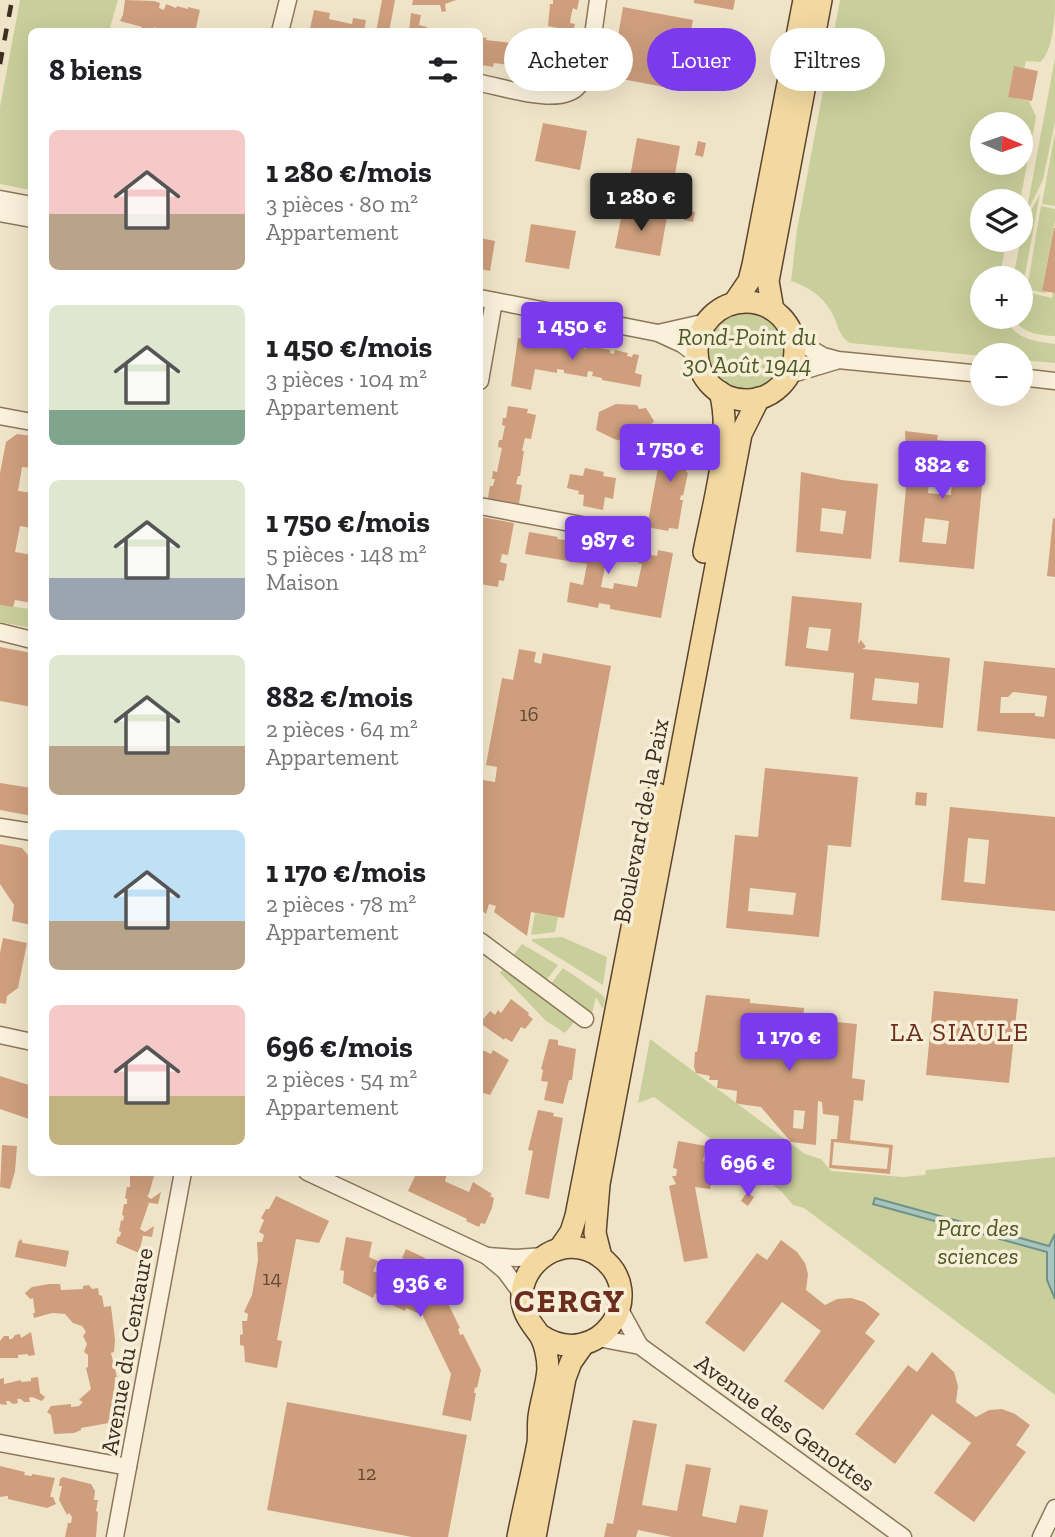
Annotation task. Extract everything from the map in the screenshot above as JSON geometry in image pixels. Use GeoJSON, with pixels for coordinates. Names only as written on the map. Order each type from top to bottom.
{"type":"FeatureCollection","features":[{"type":"Feature","properties":{"kind":"main road"},"geometry":{"type":"LineString","coordinates":[[734,303],[749,281],[754,265],[804,0]]}},
{"type":"Feature","properties":{"kind":"main road"},"geometry":{"type":"LineString","coordinates":[[773,310],[768,285],[772,254],[821,0]]}},
{"type":"Feature","properties":{"kind":"main road"},"geometry":{"type":"LineString","coordinates":[[751,302],[773,310],[785,320],[794,339],[795,358],[789,375],[776,390],[759,398],[739,399],[720,392],[705,377],[698,356],[698,341],[707,322],[722,308],[734,303],[751,302]]}},
{"type":"Feature","properties":{"kind":"main road","name":"Boulevard de la Paix"},"geometry":{"type":"LineString","coordinates":[[551,1252],[570,1232],[576,1216],[701,570],[724,433],[724,410],[720,392]]}},
{"type":"Feature","properties":{"kind":"main road","name":"Boulevard de la Paix"},"geometry":{"type":"LineString","coordinates":[[601,1257],[595,1233],[599,1184],[741,434],[759,398]]}},
{"type":"Feature","properties":{"kind":"main road"},"geometry":{"type":"LineString","coordinates":[[518,1537],[538,1440],[548,1368],[540,1335],[526,1316],[522,1294],[530,1270],[551,1252],[584,1249],[601,1257],[611,1267],[621,1294],[619,1308],[614,1322],[571,1362],[565,1378],[535,1537]]}},
{"type":"Feature","properties":{"kind":"main road"},"geometry":{"type":"LineString","coordinates":[[540,1335],[560,1345],[591,1341]]}},
{"type":"Feature","properties":{"kind":"street"},"geometry":{"type":"LineString","coordinates":[[281,28],[288,0]]}},
{"type":"Feature","properties":{"kind":"street"},"geometry":{"type":"LineString","coordinates":[[483,84],[547,96],[563,95],[575,90],[585,71],[598,0]]}},
{"type":"Feature","properties":{"kind":"street"},"geometry":{"type":"LineString","coordinates":[[6,207],[28,205]]}},
{"type":"Feature","properties":{"kind":"street"},"geometry":{"type":"LineString","coordinates":[[6,207],[28,217]]}},
{"type":"Feature","properties":{"kind":"street"},"geometry":{"type":"LineString","coordinates":[[483,346],[487,299],[658,333],[682,344],[698,356]]}},
{"type":"Feature","properties":{"kind":"street"},"geometry":{"type":"LineString","coordinates":[[658,333],[707,322]]}},
{"type":"Feature","properties":{"kind":"street"},"geometry":{"type":"LineString","coordinates":[[794,339],[823,356],[838,360],[970,373]]}},
{"type":"Feature","properties":{"kind":"street"},"geometry":{"type":"LineString","coordinates":[[789,375],[838,360]]}},
{"type":"Feature","properties":{"kind":"street"},"geometry":{"type":"LineString","coordinates":[[1033,378],[1055,381]]}},
{"type":"Feature","properties":{"kind":"street"},"geometry":{"type":"LineString","coordinates":[[0,416],[28,421]]}},
{"type":"Feature","properties":{"kind":"street"},"geometry":{"type":"LineString","coordinates":[[483,507],[640,536]]}},
{"type":"Feature","properties":{"kind":"street"},"geometry":{"type":"LineString","coordinates":[[0,632],[28,639]]}},
{"type":"Feature","properties":{"kind":"street"},"geometry":{"type":"LineString","coordinates":[[0,827],[28,831]]}},
{"type":"Feature","properties":{"kind":"street"},"geometry":{"type":"LineString","coordinates":[[483,943],[585,1019]]}},
{"type":"Feature","properties":{"kind":"street"},"geometry":{"type":"LineString","coordinates":[[0,1035],[28,1042]]}},
{"type":"Feature","properties":{"kind":"street","name":"Avenue du Centaure"},"geometry":{"type":"LineString","coordinates":[[115,1537],[182,1176]]}},
{"type":"Feature","properties":{"kind":"street"},"geometry":{"type":"LineString","coordinates":[[316,1176],[487,1256],[505,1271],[522,1294]]}},
{"type":"Feature","properties":{"kind":"street"},"geometry":{"type":"LineString","coordinates":[[487,1256],[517,1258],[551,1252]]}},
{"type":"Feature","properties":{"kind":"street","name":"Avenue des Genottes"},"geometry":{"type":"LineString","coordinates":[[619,1308],[640,1346],[902,1537]]}},
{"type":"Feature","properties":{"kind":"street","name":"Avenue des Genottes"},"geometry":{"type":"LineString","coordinates":[[591,1341],[640,1346]]}},
{"type":"Feature","properties":{"kind":"street"},"geometry":{"type":"LineString","coordinates":[[0,1443],[128,1467]]}},
{"type":"Feature","properties":{"kind":"street"},"geometry":{"type":"LineString","coordinates":[[1041,1537],[1055,1508]]}},
{"type":"Feature","properties":{"kind":"green space"},"geometry":{"type":"Polygon","coordinates":[[[20,0],[118,0],[110,28],[28,28],[28,189],[0,184],[0,107],[20,0]]]}},
{"type":"Feature","properties":{"kind":"green space"},"geometry":{"type":"Polygon","coordinates":[[[840,0],[1055,0],[1048,51],[1040,62],[1026,61],[1024,69],[1014,67],[1008,96],[1029,101],[1036,117],[1033,133],[1033,112],[970,112],[970,175],[1025,175],[1022,189],[970,189],[970,252],[1004,252],[1002,266],[970,266],[970,329],[1012,329],[1032,340],[1055,344],[1055,363],[1033,361],[1033,343],[970,343],[970,355],[850,343],[841,334],[829,308],[820,298],[791,281],[797,230],[823,91],[885,91],[885,28],[835,28],[840,0]]]}},
{"type":"Feature","properties":{"kind":"green space"},"geometry":{"type":"Polygon","coordinates":[[[1055,58],[1055,122],[1043,180],[1033,200],[1033,189],[1031,189],[1055,58]]]}},
{"type":"Feature","properties":{"kind":"green space"},"geometry":{"type":"Polygon","coordinates":[[[1055,132],[1055,206],[1042,204],[1055,132]]]}},
{"type":"Feature","properties":{"kind":"green space"},"geometry":{"type":"Polygon","coordinates":[[[1040,194],[1033,232],[1033,207],[1040,194]]]}},
{"type":"Feature","properties":{"kind":"green space"},"geometry":{"type":"Polygon","coordinates":[[[1041,206],[1055,209],[1042,291],[1049,294],[1033,290],[1033,266],[1031,266],[1041,206]]]}},
{"type":"Feature","properties":{"kind":"green space"},"geometry":{"type":"Polygon","coordinates":[[[1018,252],[1029,252],[1027,266],[1015,266],[1018,252]]]}},
{"type":"Feature","properties":{"kind":"green space"},"geometry":{"type":"Polygon","coordinates":[[[1055,293],[1055,336],[1024,329],[1033,329],[1033,294],[1052,298],[1055,293]]]}},
{"type":"Feature","properties":{"kind":"green space","name":"Rond-Point du 30 Août 1944"},"geometry":{"type":"Polygon","coordinates":[[[747,309],[770,316],[782,328],[789,351],[782,374],[770,386],[747,393],[724,386],[712,374],[705,351],[712,328],[724,316],[747,309]]]}},
{"type":"Feature","properties":{"kind":"green space"},"geometry":{"type":"Polygon","coordinates":[[[0,605],[28,609],[28,627],[0,622],[0,605]]]}},
{"type":"Feature","properties":{"kind":"green space"},"geometry":{"type":"Polygon","coordinates":[[[535,913],[558,917],[555,932],[531,935],[535,913]]]}},
{"type":"Feature","properties":{"kind":"green space"},"geometry":{"type":"Polygon","coordinates":[[[562,937],[607,957],[603,985],[532,941],[562,937]]]}},
{"type":"Feature","properties":{"kind":"green space"},"geometry":{"type":"Polygon","coordinates":[[[522,944],[558,965],[545,982],[511,958],[522,944]]]}},
{"type":"Feature","properties":{"kind":"green space"},"geometry":{"type":"Polygon","coordinates":[[[506,965],[576,1020],[565,1033],[546,1021],[500,973],[506,965]]]}},
{"type":"Feature","properties":{"kind":"green space"},"geometry":{"type":"Polygon","coordinates":[[[563,968],[605,999],[603,1009],[596,997],[591,1018],[550,985],[563,968]]]}},
{"type":"Feature","properties":{"kind":"green space","name":"Parc des sciences"},"geometry":{"type":"Polygon","coordinates":[[[650,1039],[805,1154],[821,1159],[831,1171],[903,1177],[925,1175],[926,1170],[1055,1157],[1055,1395],[804,1208],[793,1205],[781,1191],[654,1097],[638,1103],[650,1039]]]}},
{"type":"Feature","properties":{"kind":"water"},"geometry":{"type":"Polygon","coordinates":[[[875,1198],[1049,1246],[1055,1234],[1055,1299],[1047,1280],[1047,1252],[873,1204],[875,1198]]]}},
{"type":"Feature","properties":{"kind":"building"},"geometry":{"type":"Polygon","coordinates":[[[125,0],[154,1],[160,3],[159,8],[164,10],[166,4],[176,8],[200,10],[196,28],[142,28],[120,21],[125,0]]]}},
{"type":"Feature","properties":{"kind":"building"},"geometry":{"type":"Polygon","coordinates":[[[382,0],[395,0],[390,28],[377,28],[382,0]]]}},
{"type":"Feature","properties":{"kind":"building"},"geometry":{"type":"Polygon","coordinates":[[[413,0],[456,0],[445,4],[446,11],[442,12],[440,5],[412,5],[413,0]]]}},
{"type":"Feature","properties":{"kind":"building"},"geometry":{"type":"Polygon","coordinates":[[[553,0],[579,0],[577,10],[573,8],[571,16],[570,23],[575,24],[574,28],[548,26],[550,4],[553,4],[553,0]]]}},
{"type":"Feature","properties":{"kind":"building"},"geometry":{"type":"Polygon","coordinates":[[[694,0],[735,0],[733,10],[694,3],[694,0]]]}},
{"type":"Feature","properties":{"kind":"building"},"geometry":{"type":"Polygon","coordinates":[[[623,7],[693,20],[692,28],[647,28],[647,84],[633,81],[633,28],[619,28],[623,7]]]}},
{"type":"Feature","properties":{"kind":"building"},"geometry":{"type":"Polygon","coordinates":[[[314,10],[330,13],[329,19],[352,24],[353,18],[366,20],[365,28],[310,28],[314,10]]]}},
{"type":"Feature","properties":{"kind":"building"},"geometry":{"type":"Polygon","coordinates":[[[411,13],[421,15],[419,25],[427,27],[427,28],[409,28],[411,13]]]}},
{"type":"Feature","properties":{"kind":"building"},"geometry":{"type":"Polygon","coordinates":[[[483,37],[504,42],[504,64],[494,63],[493,67],[483,65],[483,37]]]}},
{"type":"Feature","properties":{"kind":"building"},"geometry":{"type":"Polygon","coordinates":[[[1014,66],[1038,71],[1032,101],[1008,97],[1014,66]]]}},
{"type":"Feature","properties":{"kind":"building"},"geometry":{"type":"Polygon","coordinates":[[[543,123],[587,131],[580,170],[535,161],[543,123]]]}},
{"type":"Feature","properties":{"kind":"building"},"geometry":{"type":"Polygon","coordinates":[[[637,138],[680,146],[673,185],[630,177],[637,138]]]}},
{"type":"Feature","properties":{"kind":"building"},"geometry":{"type":"Polygon","coordinates":[[[698,141],[706,143],[703,157],[695,155],[698,141]]]}},
{"type":"Feature","properties":{"kind":"building"},"geometry":{"type":"Polygon","coordinates":[[[623,209],[667,217],[660,256],[615,248],[623,209]]]}},
{"type":"Feature","properties":{"kind":"building"},"geometry":{"type":"Polygon","coordinates":[[[686,211],[695,212],[693,222],[684,220],[686,211]]]}},
{"type":"Feature","properties":{"kind":"building"},"geometry":{"type":"Polygon","coordinates":[[[531,224],[576,231],[569,269],[525,262],[531,224]]]}},
{"type":"Feature","properties":{"kind":"building"},"geometry":{"type":"Polygon","coordinates":[[[1055,228],[1055,293],[1042,291],[1055,228]]]}},
{"type":"Feature","properties":{"kind":"building"},"geometry":{"type":"Polygon","coordinates":[[[483,239],[495,241],[490,271],[483,270],[483,239]]]}},
{"type":"Feature","properties":{"kind":"building"},"geometry":{"type":"Polygon","coordinates":[[[524,336],[550,339],[549,342],[556,344],[557,340],[564,341],[563,345],[570,346],[571,342],[586,349],[586,345],[610,350],[610,353],[614,354],[615,350],[628,353],[627,356],[632,357],[633,354],[639,355],[635,373],[642,375],[640,387],[602,380],[592,376],[593,372],[588,371],[587,377],[557,369],[557,373],[535,369],[531,390],[511,386],[518,338],[523,339],[524,336]]]}},
{"type":"Feature","properties":{"kind":"building"},"geometry":{"type":"Polygon","coordinates":[[[616,404],[646,408],[654,421],[642,435],[629,443],[596,430],[599,412],[616,404]]]}},
{"type":"Feature","properties":{"kind":"building"},"geometry":{"type":"Polygon","coordinates":[[[508,406],[528,409],[527,413],[536,415],[531,439],[525,438],[522,451],[520,476],[516,484],[522,485],[519,504],[488,498],[490,486],[493,486],[495,479],[492,479],[493,471],[497,472],[502,448],[498,447],[499,440],[502,440],[505,426],[502,425],[503,418],[506,418],[508,406]]]}},
{"type":"Feature","properties":{"kind":"building"},"geometry":{"type":"Polygon","coordinates":[[[905,431],[938,435],[937,440],[986,445],[974,569],[899,562],[907,477],[905,431]],[[930,470],[928,493],[951,495],[953,472],[930,470]],[[925,518],[922,542],[946,544],[949,521],[925,518]]]}},
{"type":"Feature","properties":{"kind":"building"},"geometry":{"type":"Polygon","coordinates":[[[17,434],[28,435],[28,468],[22,467],[18,491],[28,492],[28,527],[20,526],[15,552],[28,554],[28,602],[15,600],[13,607],[0,605],[0,473],[6,442],[17,434]]]}},
{"type":"Feature","properties":{"kind":"building"},"geometry":{"type":"Polygon","coordinates":[[[664,435],[681,438],[680,443],[693,446],[680,500],[683,500],[678,529],[669,528],[668,531],[647,527],[664,435]]]}},
{"type":"Feature","properties":{"kind":"building"},"geometry":{"type":"Polygon","coordinates":[[[585,468],[616,478],[613,499],[605,497],[603,510],[583,506],[584,495],[567,488],[570,474],[583,476],[585,468]]]}},
{"type":"Feature","properties":{"kind":"building"},"geometry":{"type":"Polygon","coordinates":[[[801,472],[878,484],[871,559],[796,552],[801,472]],[[822,508],[820,531],[843,534],[846,511],[822,508]]]}},
{"type":"Feature","properties":{"kind":"building"},"geometry":{"type":"Polygon","coordinates":[[[483,517],[514,523],[508,555],[502,554],[500,562],[507,564],[504,581],[499,580],[498,587],[483,584],[483,517]]]}},
{"type":"Feature","properties":{"kind":"building"},"geometry":{"type":"Polygon","coordinates":[[[1053,518],[1055,519],[1055,577],[1047,576],[1053,518]]]}},
{"type":"Feature","properties":{"kind":"building"},"geometry":{"type":"Polygon","coordinates":[[[529,532],[609,546],[601,587],[613,589],[614,583],[637,587],[642,564],[638,563],[640,553],[657,556],[658,550],[673,553],[661,618],[610,609],[610,605],[599,603],[598,608],[567,602],[570,582],[583,585],[587,564],[525,554],[529,532]]]}},
{"type":"Feature","properties":{"kind":"building"},"geometry":{"type":"Polygon","coordinates":[[[792,596],[862,603],[858,644],[861,640],[866,647],[862,649],[950,658],[943,728],[850,719],[854,673],[785,666],[792,596]],[[809,627],[806,648],[828,651],[831,629],[809,627]],[[875,678],[872,700],[917,704],[919,683],[875,678]]]}},
{"type":"Feature","properties":{"kind":"building"},"geometry":{"type":"Polygon","coordinates":[[[0,647],[28,652],[28,706],[0,701],[0,647]]]}},
{"type":"Feature","properties":{"kind":"building"},"geometry":{"type":"Polygon","coordinates":[[[519,649],[536,652],[534,662],[541,664],[543,653],[611,666],[564,918],[531,912],[527,936],[494,912],[496,906],[489,904],[486,914],[483,912],[483,780],[495,782],[497,767],[486,765],[502,678],[513,680],[519,649]]]}},
{"type":"Feature","properties":{"kind":"building"},"geometry":{"type":"Polygon","coordinates":[[[984,661],[1055,668],[1055,739],[977,731],[984,661]],[[1013,692],[1008,697],[1001,697],[1000,713],[1035,713],[1035,716],[1044,717],[1047,696],[1013,692]]]}},
{"type":"Feature","properties":{"kind":"building"},"geometry":{"type":"Polygon","coordinates":[[[765,768],[858,777],[851,847],[828,845],[819,937],[726,928],[735,835],[758,837],[765,768]],[[750,888],[748,911],[793,915],[796,893],[750,888]]]}},
{"type":"Feature","properties":{"kind":"building"},"geometry":{"type":"Polygon","coordinates":[[[0,783],[28,787],[28,815],[0,810],[0,783]]]}},
{"type":"Feature","properties":{"kind":"building"},"geometry":{"type":"Polygon","coordinates":[[[916,792],[927,793],[926,806],[915,805],[916,792]]]}},
{"type":"Feature","properties":{"kind":"building"},"geometry":{"type":"Polygon","coordinates":[[[950,807],[1055,817],[1055,911],[941,900],[950,807]],[[968,838],[964,882],[985,884],[989,840],[968,838]]]}},
{"type":"Feature","properties":{"kind":"building"},"geometry":{"type":"Polygon","coordinates":[[[0,844],[22,848],[28,855],[28,924],[12,921],[14,905],[0,884],[0,844]]]}},
{"type":"Feature","properties":{"kind":"building"},"geometry":{"type":"Polygon","coordinates":[[[3,938],[27,943],[18,988],[7,996],[6,1004],[0,1003],[0,953],[3,938]]]}},
{"type":"Feature","properties":{"kind":"building"},"geometry":{"type":"Polygon","coordinates":[[[934,991],[1018,999],[1009,1083],[926,1075],[934,991]]]}},
{"type":"Feature","properties":{"kind":"building"},"geometry":{"type":"Polygon","coordinates":[[[706,995],[750,999],[750,1003],[804,1008],[803,1019],[857,1024],[852,1078],[865,1080],[863,1101],[854,1100],[850,1140],[893,1145],[890,1174],[829,1168],[831,1139],[837,1139],[839,1116],[823,1114],[822,1102],[818,1101],[816,1145],[791,1142],[761,1107],[736,1103],[737,1091],[717,1088],[718,1080],[709,1080],[710,1076],[696,1073],[694,1067],[706,995]],[[794,1110],[793,1128],[803,1129],[805,1111],[794,1110]],[[834,1142],[832,1165],[887,1169],[889,1148],[834,1142]]]}},
{"type":"Feature","properties":{"kind":"building"},"geometry":{"type":"Polygon","coordinates":[[[511,999],[533,1019],[525,1029],[521,1027],[512,1042],[505,1038],[504,1040],[483,1025],[483,1019],[490,1011],[495,1015],[498,1010],[501,1013],[511,999]]]}},
{"type":"Feature","properties":{"kind":"building"},"geometry":{"type":"Polygon","coordinates":[[[549,1039],[558,1040],[558,1045],[576,1049],[572,1080],[569,1080],[563,1104],[544,1100],[548,1082],[541,1081],[541,1069],[549,1039]]]}},
{"type":"Feature","properties":{"kind":"building"},"geometry":{"type":"Polygon","coordinates":[[[483,1050],[491,1054],[493,1050],[509,1060],[490,1095],[483,1093],[483,1050]]]}},
{"type":"Feature","properties":{"kind":"building"},"geometry":{"type":"Polygon","coordinates":[[[0,1076],[28,1085],[28,1119],[0,1109],[0,1076]]]}},
{"type":"Feature","properties":{"kind":"building"},"geometry":{"type":"Polygon","coordinates":[[[538,1110],[563,1118],[549,1199],[525,1194],[533,1151],[528,1150],[538,1110]]]}},
{"type":"Feature","properties":{"kind":"building"},"geometry":{"type":"Polygon","coordinates":[[[678,1141],[706,1146],[703,1161],[706,1161],[705,1165],[715,1167],[710,1189],[695,1187],[708,1258],[684,1262],[669,1186],[676,1184],[672,1176],[676,1176],[677,1169],[673,1168],[678,1141]]]}},
{"type":"Feature","properties":{"kind":"building"},"geometry":{"type":"Polygon","coordinates":[[[2,1145],[17,1146],[10,1189],[0,1187],[2,1145]]]}},
{"type":"Feature","properties":{"kind":"building"},"geometry":{"type":"Polygon","coordinates":[[[130,1176],[154,1176],[147,1196],[151,1199],[161,1192],[158,1204],[144,1202],[149,1203],[140,1229],[145,1232],[154,1226],[152,1237],[138,1235],[143,1236],[139,1253],[116,1243],[118,1236],[120,1237],[124,1204],[127,1204],[127,1187],[130,1187],[130,1176]]]}},
{"type":"Feature","properties":{"kind":"building"},"geometry":{"type":"Polygon","coordinates":[[[415,1176],[446,1176],[446,1182],[469,1192],[473,1182],[494,1198],[485,1224],[481,1223],[479,1227],[408,1191],[415,1176]]]}},
{"type":"Feature","properties":{"kind":"building"},"geometry":{"type":"Polygon","coordinates":[[[747,1192],[754,1197],[748,1206],[741,1201],[747,1192]]]}},
{"type":"Feature","properties":{"kind":"building"},"geometry":{"type":"Polygon","coordinates":[[[276,1196],[329,1221],[319,1243],[296,1239],[277,1340],[282,1341],[277,1368],[245,1362],[244,1346],[240,1345],[242,1321],[247,1321],[248,1314],[244,1312],[252,1295],[258,1260],[257,1242],[262,1242],[264,1235],[259,1232],[264,1220],[261,1218],[276,1196]]]}},
{"type":"Feature","properties":{"kind":"building"},"geometry":{"type":"Polygon","coordinates":[[[346,1237],[372,1242],[369,1257],[378,1261],[373,1271],[383,1276],[387,1267],[412,1278],[414,1275],[419,1278],[427,1259],[432,1261],[423,1280],[441,1289],[460,1328],[460,1335],[463,1334],[481,1370],[477,1388],[475,1387],[471,1421],[442,1415],[451,1374],[421,1312],[420,1314],[406,1308],[405,1311],[375,1293],[373,1298],[343,1283],[344,1271],[340,1270],[346,1237]]]}},
{"type":"Feature","properties":{"kind":"building"},"geometry":{"type":"Polygon","coordinates":[[[21,1239],[23,1243],[69,1251],[66,1267],[15,1257],[21,1239]]]}},
{"type":"Feature","properties":{"kind":"building"},"geometry":{"type":"Polygon","coordinates":[[[781,1240],[797,1252],[805,1263],[808,1274],[806,1290],[825,1305],[837,1299],[851,1298],[864,1302],[880,1314],[865,1333],[875,1341],[823,1410],[784,1381],[821,1331],[782,1302],[744,1352],[705,1323],[757,1253],[767,1260],[781,1240]]]}},
{"type":"Feature","properties":{"kind":"building"},"geometry":{"type":"Polygon","coordinates":[[[406,1249],[425,1258],[421,1266],[402,1258],[406,1249]]]}},
{"type":"Feature","properties":{"kind":"building"},"geometry":{"type":"Polygon","coordinates":[[[60,1284],[61,1290],[83,1289],[83,1286],[89,1285],[92,1289],[98,1288],[104,1307],[111,1306],[115,1340],[114,1352],[111,1353],[117,1377],[114,1396],[118,1407],[112,1408],[114,1417],[109,1423],[81,1428],[74,1433],[54,1434],[51,1415],[47,1412],[51,1406],[79,1406],[83,1402],[79,1400],[91,1389],[86,1368],[88,1355],[84,1352],[87,1344],[83,1336],[86,1332],[82,1326],[73,1323],[65,1314],[52,1313],[34,1318],[33,1298],[30,1299],[25,1293],[32,1287],[60,1284]]]}},
{"type":"Feature","properties":{"kind":"building"},"geometry":{"type":"Polygon","coordinates":[[[31,1332],[35,1355],[0,1358],[0,1341],[4,1336],[12,1339],[20,1334],[21,1338],[31,1332]]]}},
{"type":"Feature","properties":{"kind":"building"},"geometry":{"type":"Polygon","coordinates":[[[932,1352],[954,1372],[958,1386],[956,1402],[976,1417],[989,1410],[1002,1409],[1015,1414],[1030,1425],[1016,1445],[1026,1452],[974,1522],[934,1493],[971,1443],[932,1414],[895,1464],[855,1434],[908,1365],[917,1372],[932,1352]]]}},
{"type":"Feature","properties":{"kind":"building"},"geometry":{"type":"Polygon","coordinates":[[[38,1377],[40,1393],[45,1397],[42,1401],[32,1397],[29,1398],[30,1402],[17,1399],[18,1403],[6,1401],[7,1405],[0,1404],[0,1379],[4,1378],[4,1384],[31,1381],[31,1378],[38,1377]]]}},
{"type":"Feature","properties":{"kind":"building"},"geometry":{"type":"Polygon","coordinates":[[[287,1402],[467,1435],[448,1537],[412,1537],[267,1510],[287,1402]]]}},
{"type":"Feature","properties":{"kind":"building"},"geometry":{"type":"Polygon","coordinates":[[[633,1420],[657,1424],[642,1505],[677,1511],[686,1464],[711,1468],[702,1516],[736,1523],[740,1505],[768,1510],[763,1537],[672,1537],[638,1530],[636,1537],[604,1537],[607,1523],[613,1524],[633,1420]]]}},
{"type":"Feature","properties":{"kind":"building"},"geometry":{"type":"Polygon","coordinates":[[[0,1466],[25,1472],[24,1475],[55,1478],[50,1497],[53,1497],[56,1504],[47,1508],[8,1499],[8,1496],[0,1497],[0,1466]]]}},
{"type":"Feature","properties":{"kind":"building"},"geometry":{"type":"Polygon","coordinates":[[[63,1477],[91,1484],[95,1491],[94,1500],[98,1500],[96,1537],[65,1537],[72,1517],[69,1513],[67,1515],[59,1500],[62,1486],[59,1486],[60,1479],[63,1477]]]}},
{"type":"Feature","properties":{"kind":"railway"},"geometry":{"type":"LineString","coordinates":[[0,64],[12,0]]}},
{"type":"Feature","properties":{"kind":"district","name":"LA SIAULE"},"geometry":{"type":"Point","coordinates":[960,1032]}},
{"type":"Feature","properties":{"kind":"district","name":"CERGY"},"geometry":{"type":"Point","coordinates":[570,1301]}}]}
